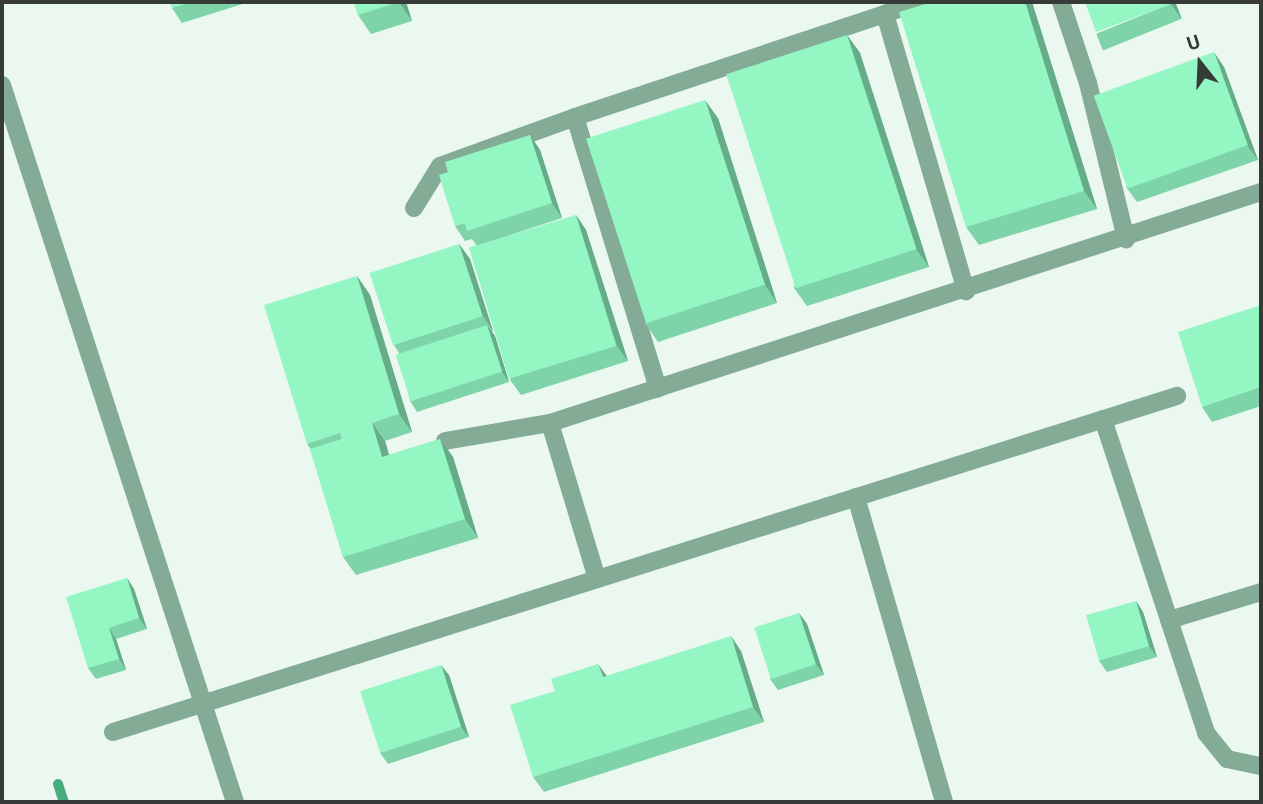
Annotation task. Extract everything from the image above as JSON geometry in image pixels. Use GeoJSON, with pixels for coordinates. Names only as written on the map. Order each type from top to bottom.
{"type":"FeatureCollection","features":[{"type":"Feature","properties":{"kind":"lane"},"geometry":{"type":"LineString","coordinates":[[414,208],[440,166],[575,117],[917,2]]}},
{"type":"Feature","properties":{"kind":"lane"},"geometry":{"type":"LineString","coordinates":[[1060,2],[1088,83],[1126,239]]}},
{"type":"Feature","properties":{"kind":"lane"},"geometry":{"type":"LineString","coordinates":[[885,14],[966,291]]}},
{"type":"Feature","properties":{"kind":"lane"},"geometry":{"type":"LineString","coordinates":[[2,85],[199,705],[235,802]]}},
{"type":"Feature","properties":{"kind":"lane"},"geometry":{"type":"LineString","coordinates":[[575,117],[658,389]]}},
{"type":"Feature","properties":{"kind":"lane"},"geometry":{"type":"LineString","coordinates":[[445,441],[550,423],[966,291],[1261,192]]}},
{"type":"Feature","properties":{"kind":"lane"},"geometry":{"type":"LineString","coordinates":[[113,732],[1177,396]]}},
{"type":"Feature","properties":{"kind":"lane"},"geometry":{"type":"LineString","coordinates":[[1103,419],[1206,733],[1227,759],[1261,766]]}},
{"type":"Feature","properties":{"kind":"lane"},"geometry":{"type":"LineString","coordinates":[[550,423],[597,579]]}},
{"type":"Feature","properties":{"kind":"lane"},"geometry":{"type":"LineString","coordinates":[[856,497],[944,802]]}},
{"type":"Feature","properties":{"kind":"lane"},"geometry":{"type":"LineString","coordinates":[[1169,620],[1261,592]]}},
{"type":"Feature","properties":{"kind":"building"},"geometry":{"type":"Polygon","coordinates":[[[170,2],[192,2],[172,8],[170,2]]]}},
{"type":"Feature","properties":{"kind":"building"},"geometry":{"type":"Polygon","coordinates":[[[354,2],[399,2],[358,15],[354,2]]]}},
{"type":"Feature","properties":{"kind":"building"},"geometry":{"type":"Polygon","coordinates":[[[932,2],[1025,2],[1084,191],[966,227],[899,12],[932,2]]]}},
{"type":"Feature","properties":{"kind":"building"},"geometry":{"type":"Polygon","coordinates":[[[1085,2],[1170,2],[1171,4],[1096,32],[1085,2]]]}},
{"type":"Feature","properties":{"kind":"building"},"geometry":{"type":"Polygon","coordinates":[[[847,35],[917,249],[796,288],[726,74],[847,35]]]}},
{"type":"Feature","properties":{"kind":"building"},"geometry":{"type":"Polygon","coordinates":[[[1214,52],[1248,145],[1128,189],[1094,96],[1214,52]]]}},
{"type":"Feature","properties":{"kind":"building"},"geometry":{"type":"Polygon","coordinates":[[[705,100],[765,285],[646,323],[586,139],[705,100]]]}},
{"type":"Feature","properties":{"kind":"building"},"geometry":{"type":"Polygon","coordinates":[[[530,135],[552,203],[467,231],[465,223],[455,226],[439,175],[448,172],[445,162],[530,135]]]}},
{"type":"Feature","properties":{"kind":"building"},"geometry":{"type":"Polygon","coordinates":[[[576,215],[616,346],[509,379],[469,248],[576,215]]]}},
{"type":"Feature","properties":{"kind":"building"},"geometry":{"type":"Polygon","coordinates":[[[459,244],[482,316],[393,345],[370,273],[459,244]]]}},
{"type":"Feature","properties":{"kind":"building"},"geometry":{"type":"Polygon","coordinates":[[[357,276],[399,414],[372,423],[382,457],[440,439],[465,519],[343,557],[310,449],[342,439],[340,433],[307,444],[264,305],[357,276]]]}},
{"type":"Feature","properties":{"kind":"building"},"geometry":{"type":"Polygon","coordinates":[[[1261,305],[1261,387],[1202,407],[1178,332],[1261,305]]]}},
{"type":"Feature","properties":{"kind":"building"},"geometry":{"type":"Polygon","coordinates":[[[487,325],[502,372],[411,401],[396,355],[487,325]]]}},
{"type":"Feature","properties":{"kind":"building"},"geometry":{"type":"Polygon","coordinates":[[[127,578],[139,618],[109,628],[119,659],[88,668],[66,597],[127,578]]]}},
{"type":"Feature","properties":{"kind":"building"},"geometry":{"type":"Polygon","coordinates":[[[1136,601],[1149,646],[1099,661],[1086,615],[1136,601]]]}},
{"type":"Feature","properties":{"kind":"building"},"geometry":{"type":"Polygon","coordinates":[[[799,613],[816,664],[771,679],[754,628],[799,613]]]}},
{"type":"Feature","properties":{"kind":"building"},"geometry":{"type":"Polygon","coordinates":[[[731,636],[753,707],[533,777],[510,705],[555,691],[551,679],[598,664],[603,677],[731,636]]]}},
{"type":"Feature","properties":{"kind":"building"},"geometry":{"type":"Polygon","coordinates":[[[441,665],[461,727],[380,753],[360,691],[441,665]]]}},
{"type":"Feature","properties":{"kind":"waterway"},"geometry":{"type":"LineString","coordinates":[[58,784],[64,802]]}}]}
